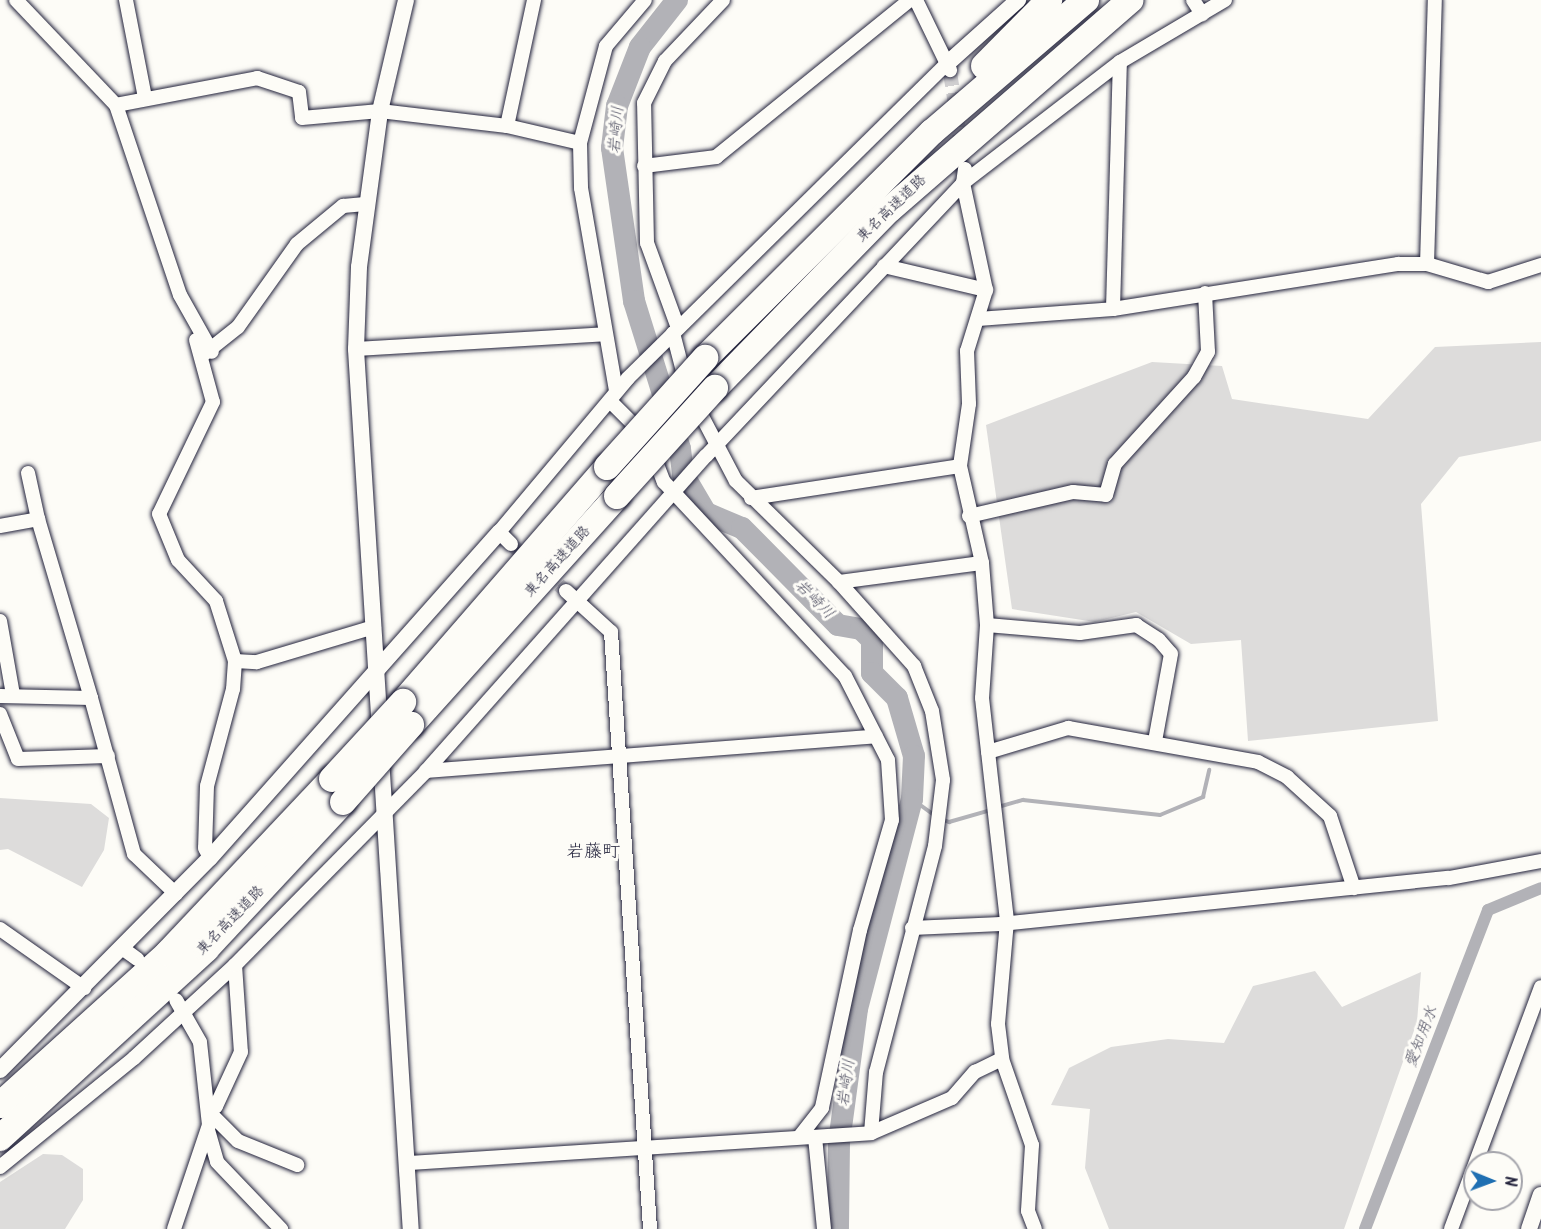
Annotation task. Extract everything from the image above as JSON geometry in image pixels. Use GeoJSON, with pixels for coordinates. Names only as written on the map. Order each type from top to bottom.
{"type":"FeatureCollection","features":[{"type":"Feature","properties":{"kind":"highway"},"geometry":{"type":"LineString","coordinates":[[746,316],[1049,0]]}},
{"type":"Feature","properties":{"kind":"highway","name":"東名高速道路"},"geometry":{"type":"LineString","coordinates":[[0,1138],[206,949],[343,802],[407,713],[608,467],[705,358],[932,132],[1086,0]]}},
{"type":"Feature","properties":{"kind":"highway","name":"東名高速道路"},"geometry":{"type":"LineString","coordinates":[[0,1105],[168,953],[332,779],[407,713],[617,496],[715,388],[889,210],[1035,79],[1131,0]]}},
{"type":"Feature","properties":{"kind":"highway"},"geometry":{"type":"LineString","coordinates":[[1035,79],[1153,0]]}},
{"type":"Feature","properties":{"kind":"street"},"geometry":{"type":"LineString","coordinates":[[19,0],[116,105],[180,295],[207,353],[212,391],[210,413],[159,514],[178,560],[216,601],[235,661],[233,689],[207,786],[205,848],[210,858]]}},
{"type":"Feature","properties":{"kind":"street"},"geometry":{"type":"LineString","coordinates":[[126,0],[145,98]]}},
{"type":"Feature","properties":{"kind":"street"},"geometry":{"type":"LineString","coordinates":[[405,0],[380,111],[365,204],[356,349],[384,813],[409,1163],[407,1226]]}},
{"type":"Feature","properties":{"kind":"street"},"geometry":{"type":"LineString","coordinates":[[507,126],[534,0]]}},
{"type":"Feature","properties":{"kind":"street"},"geometry":{"type":"LineString","coordinates":[[645,0],[606,46],[580,143],[581,189],[597,258],[614,397],[638,426],[677,488],[845,676],[888,760],[892,820],[860,930],[822,1108],[800,1136]]}},
{"type":"Feature","properties":{"kind":"street"},"geometry":{"type":"LineString","coordinates":[[723,0],[655,78],[644,103],[647,243],[672,334],[678,365],[710,452],[751,498],[839,582],[914,666],[939,739],[942,812],[876,1072],[871,1133]]}},
{"type":"Feature","properties":{"kind":"street"},"geometry":{"type":"LineString","coordinates":[[644,166],[716,157],[910,0]]}},
{"type":"Feature","properties":{"kind":"street"},"geometry":{"type":"LineString","coordinates":[[916,0],[950,67]]}},
{"type":"Feature","properties":{"kind":"street"},"geometry":{"type":"LineString","coordinates":[[0,1070],[176,894],[376,671],[505,538],[628,378],[1018,0]]}},
{"type":"Feature","properties":{"kind":"street"},"geometry":{"type":"LineString","coordinates":[[1193,0],[1202,14]]}},
{"type":"Feature","properties":{"kind":"street"},"geometry":{"type":"LineString","coordinates":[[0,1167],[185,1015],[426,771],[677,488],[963,183],[1120,62],[1225,0]]}},
{"type":"Feature","properties":{"kind":"street"},"geometry":{"type":"LineString","coordinates":[[1427,264],[1435,0]]}},
{"type":"Feature","properties":{"kind":"street"},"geometry":{"type":"LineString","coordinates":[[1113,309],[1120,62]]}},
{"type":"Feature","properties":{"kind":"street"},"geometry":{"type":"LineString","coordinates":[[116,105],[257,78],[299,92],[302,117],[380,111],[507,126],[580,143]]}},
{"type":"Feature","properties":{"kind":"street"},"geometry":{"type":"LineString","coordinates":[[965,168],[963,183],[986,290],[967,351],[969,404],[960,466],[969,516],[982,563],[987,625],[982,698],[1008,921],[998,1024],[1002,1059],[1032,1145],[1028,1211],[1035,1229]]}},
{"type":"Feature","properties":{"kind":"street"},"geometry":{"type":"LineString","coordinates":[[207,353],[238,327],[297,244],[343,206],[365,204]]}},
{"type":"Feature","properties":{"kind":"street"},"geometry":{"type":"LineString","coordinates":[[978,319],[1113,309],[1205,293],[1427,264],[1488,282],[1541,265]]}},
{"type":"Feature","properties":{"kind":"street"},"geometry":{"type":"LineString","coordinates":[[884,266],[986,290]]}},
{"type":"Feature","properties":{"kind":"street"},"geometry":{"type":"LineString","coordinates":[[969,516],[1073,492],[1107,495],[1115,464],[1194,377],[1208,352],[1205,293]]}},
{"type":"Feature","properties":{"kind":"street"},"geometry":{"type":"LineString","coordinates":[[356,349],[605,334]]}},
{"type":"Feature","properties":{"kind":"street"},"geometry":{"type":"LineString","coordinates":[[196,340],[207,353]]}},
{"type":"Feature","properties":{"kind":"street"},"geometry":{"type":"LineString","coordinates":[[751,498],[960,466]]}},
{"type":"Feature","properties":{"kind":"street"},"geometry":{"type":"LineString","coordinates":[[28,473],[38,519],[92,698],[134,854],[176,894]]}},
{"type":"Feature","properties":{"kind":"street"},"geometry":{"type":"LineString","coordinates":[[0,526],[38,519]]}},
{"type":"Feature","properties":{"kind":"street"},"geometry":{"type":"LineString","coordinates":[[839,582],[982,563]]}},
{"type":"Feature","properties":{"kind":"street"},"geometry":{"type":"LineString","coordinates":[[566,591],[611,632],[616,756],[650,1229]]}},
{"type":"Feature","properties":{"kind":"street"},"geometry":{"type":"LineString","coordinates":[[0,621],[6,696],[92,698]]}},
{"type":"Feature","properties":{"kind":"street"},"geometry":{"type":"LineString","coordinates":[[987,625],[1072,633],[1136,626],[1151,635],[1171,654],[1155,741]]}},
{"type":"Feature","properties":{"kind":"street"},"geometry":{"type":"LineString","coordinates":[[235,661],[257,662],[374,627]]}},
{"type":"Feature","properties":{"kind":"street"},"geometry":{"type":"LineString","coordinates":[[0,714],[18,759],[108,756]]}},
{"type":"Feature","properties":{"kind":"street"},"geometry":{"type":"LineString","coordinates":[[988,752],[1068,729],[1155,741],[1258,762],[1287,777],[1330,816],[1353,888]]}},
{"type":"Feature","properties":{"kind":"street"},"geometry":{"type":"LineString","coordinates":[[426,771],[876,736]]}},
{"type":"Feature","properties":{"kind":"street"},"geometry":{"type":"LineString","coordinates":[[912,928],[1008,921],[1449,878],[1541,861]]}},
{"type":"Feature","properties":{"kind":"street"},"geometry":{"type":"LineString","coordinates":[[0,928],[84,988]]}},
{"type":"Feature","properties":{"kind":"street"},"geometry":{"type":"LineString","coordinates":[[122,948],[137,959]]}},
{"type":"Feature","properties":{"kind":"street"},"geometry":{"type":"LineString","coordinates":[[208,1111],[216,1106],[241,1052],[235,965]]}},
{"type":"Feature","properties":{"kind":"street"},"geometry":{"type":"LineString","coordinates":[[1451,1229],[1541,987]]}},
{"type":"Feature","properties":{"kind":"street"},"geometry":{"type":"LineString","coordinates":[[176,1000],[200,1042],[208,1130],[217,1162],[281,1229]]}},
{"type":"Feature","properties":{"kind":"street"},"geometry":{"type":"LineString","coordinates":[[409,1163],[871,1133],[952,1098],[975,1072],[1002,1059]]}},
{"type":"Feature","properties":{"kind":"street"},"geometry":{"type":"LineString","coordinates":[[208,1111],[238,1141],[297,1165]]}},
{"type":"Feature","properties":{"kind":"street"},"geometry":{"type":"LineString","coordinates":[[174,1229],[208,1130]]}},
{"type":"Feature","properties":{"kind":"street"},"geometry":{"type":"LineString","coordinates":[[817,1137],[824,1229]]}},
{"type":"Feature","properties":{"kind":"street"},"geometry":{"type":"LineString","coordinates":[[1528,1229],[1541,1195]]}},
{"type":"Feature","properties":{"kind":"shaded area"},"geometry":{"type":"Polygon","coordinates":[[[1541,342],[1541,441],[1459,457],[1421,504],[1438,721],[1248,741],[1241,640],[1191,644],[1136,612],[1095,622],[1012,609],[986,425],[1152,362],[1222,366],[1232,399],[1368,419],[1435,347],[1541,342]]]}},
{"type":"Feature","properties":{"kind":"shaded area"},"geometry":{"type":"Polygon","coordinates":[[[0,798],[91,804],[109,818],[104,850],[82,887],[8,849],[0,850],[0,798]]]}},
{"type":"Feature","properties":{"kind":"shaded area"},"geometry":{"type":"Polygon","coordinates":[[[1315,971],[1342,1007],[1421,972],[1417,1022],[1344,1229],[1109,1229],[1085,1168],[1090,1109],[1051,1105],[1069,1068],[1111,1047],[1168,1039],[1224,1043],[1253,986],[1315,971]]]}},
{"type":"Feature","properties":{"kind":"shaded area"},"geometry":{"type":"Polygon","coordinates":[[[43,1154],[62,1155],[83,1169],[83,1200],[65,1229],[0,1229],[0,1182],[43,1154]]]}},
{"type":"Feature","properties":{"kind":"waterway","name":"岩崎川"},"geometry":{"type":"LineString","coordinates":[[677,0],[640,47],[617,106],[612,148],[634,301],[680,449],[683,474],[706,513],[742,528],[838,625],[861,629],[872,640],[872,673],[897,698],[914,756],[912,799],[857,1009],[839,1143],[838,1229]]}},
{"type":"Feature","properties":{"kind":"waterway"},"geometry":{"type":"LineString","coordinates":[[998,807],[1023,800],[1160,815],[1203,797],[1209,770]]}},
{"type":"Feature","properties":{"kind":"waterway"},"geometry":{"type":"LineString","coordinates":[[912,799],[934,815]]}},
{"type":"Feature","properties":{"kind":"waterway"},"geometry":{"type":"LineString","coordinates":[[941,819],[949,822],[991,810]]}},
{"type":"Feature","properties":{"kind":"waterway","name":"愛知用水"},"geometry":{"type":"LineString","coordinates":[[1365,1229],[1488,910],[1541,888]]}},
{"type":"Feature","properties":{"kind":"tunnel"},"geometry":{"type":"LineString","coordinates":[[950,72],[962,150]]}},
{"type":"Feature","properties":{"kind":"tunnel"},"geometry":{"type":"LineString","coordinates":[[511,544],[566,591]]}},
{"type":"Feature","properties":{"kind":"district","name":"岩藤町"},"geometry":{"type":"Point","coordinates":[593,853]}}]}
